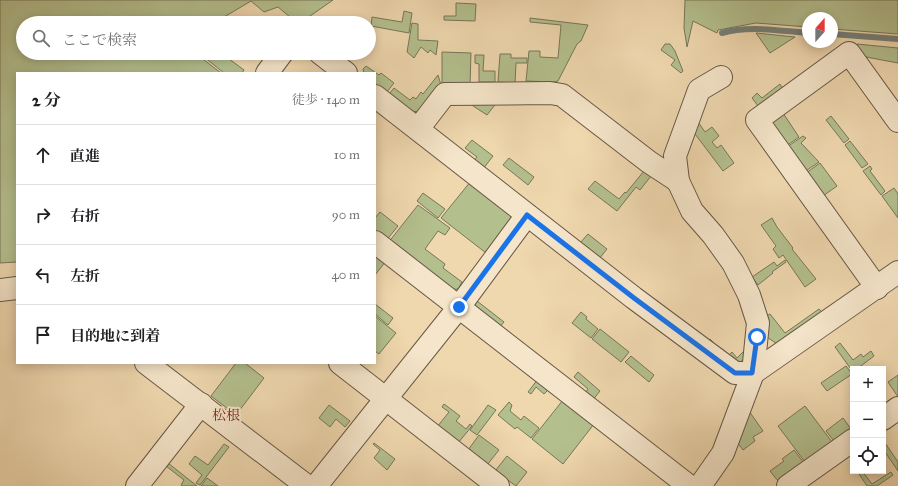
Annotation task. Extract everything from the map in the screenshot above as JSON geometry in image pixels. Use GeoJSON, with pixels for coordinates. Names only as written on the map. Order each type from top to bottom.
{"type":"FeatureCollection","features":[{"type":"Feature","properties":{"kind":"street"},"geometry":{"type":"LineString","coordinates":[[877,288],[757,120],[849,54],[898,121]]}},
{"type":"Feature","properties":{"kind":"street"},"geometry":{"type":"LineString","coordinates":[[268,72],[277,60]]}},
{"type":"Feature","properties":{"kind":"street"},"geometry":{"type":"LineString","coordinates":[[329,60],[345,72]]}},
{"type":"Feature","properties":{"kind":"street"},"geometry":{"type":"LineString","coordinates":[[700,486],[723,453],[752,373],[758,323],[749,295],[733,263],[713,235],[692,211],[678,181],[675,156],[699,90],[720,77]]}},
{"type":"Feature","properties":{"kind":"street"},"geometry":{"type":"LineString","coordinates":[[418,129],[445,94],[550,93],[562,95],[649,162],[678,181]]}},
{"type":"Feature","properties":{"kind":"street"},"geometry":{"type":"LineString","coordinates":[[376,97],[634,298],[735,373],[752,373],[877,288],[898,272]]}},
{"type":"Feature","properties":{"kind":"street"},"geometry":{"type":"LineString","coordinates":[[316,486],[459,307],[527,215]]}},
{"type":"Feature","properties":{"kind":"street"},"geometry":{"type":"LineString","coordinates":[[376,243],[689,486]]}},
{"type":"Feature","properties":{"kind":"street"},"geometry":{"type":"LineString","coordinates":[[0,290],[16,288]]}},
{"type":"Feature","properties":{"kind":"street"},"geometry":{"type":"LineString","coordinates":[[147,364],[307,486]]}},
{"type":"Feature","properties":{"kind":"street"},"geometry":{"type":"LineString","coordinates":[[341,364],[498,486]]}},
{"type":"Feature","properties":{"kind":"street"},"geometry":{"type":"LineString","coordinates":[[137,486],[201,404]]}},
{"type":"Feature","properties":{"kind":"street"},"geometry":{"type":"LineString","coordinates":[[886,416],[898,408]]}},
{"type":"Feature","properties":{"kind":"street"},"geometry":{"type":"LineString","coordinates":[[788,486],[850,442]]}},
{"type":"Feature","properties":{"kind":"green space"},"geometry":{"type":"Polygon","coordinates":[[[0,0],[333,0],[310,16],[289,16],[278,7],[264,12],[251,1],[226,16],[16,16],[16,60],[204,60],[220,72],[16,72],[16,262],[0,263],[0,0]]]}},
{"type":"Feature","properties":{"kind":"green space"},"geometry":{"type":"Polygon","coordinates":[[[685,0],[898,0],[898,34],[838,29],[838,12],[802,12],[802,27],[756,23],[718,30],[717,33],[693,21],[687,47],[684,28],[685,0]]]}},
{"type":"Feature","properties":{"kind":"green space"},"geometry":{"type":"Polygon","coordinates":[[[456,3],[476,4],[475,21],[444,20],[444,16],[456,16],[456,3]]]}},
{"type":"Feature","properties":{"kind":"green space"},"geometry":{"type":"Polygon","coordinates":[[[404,11],[412,13],[409,33],[376,27],[376,18],[402,22],[404,11]]]}},
{"type":"Feature","properties":{"kind":"green space"},"geometry":{"type":"Polygon","coordinates":[[[530,18],[588,25],[581,41],[577,44],[558,81],[526,81],[529,51],[540,51],[540,57],[558,58],[561,25],[530,22],[530,18]]]}},
{"type":"Feature","properties":{"kind":"green space"},"geometry":{"type":"Polygon","coordinates":[[[412,23],[418,24],[418,40],[438,41],[436,55],[430,50],[428,53],[421,47],[414,58],[407,52],[412,23]]]}},
{"type":"Feature","properties":{"kind":"green space"},"geometry":{"type":"Polygon","coordinates":[[[756,33],[795,37],[770,53],[756,33]]]}},
{"type":"Feature","properties":{"kind":"green space"},"geometry":{"type":"Polygon","coordinates":[[[665,44],[670,44],[675,51],[683,71],[681,73],[671,65],[675,60],[661,50],[665,44]]]}},
{"type":"Feature","properties":{"kind":"green space"},"geometry":{"type":"Polygon","coordinates":[[[857,44],[898,48],[898,63],[861,56],[857,44]]]}},
{"type":"Feature","properties":{"kind":"green space"},"geometry":{"type":"Polygon","coordinates":[[[442,52],[471,53],[470,85],[442,84],[442,52]]]}},
{"type":"Feature","properties":{"kind":"green space"},"geometry":{"type":"Polygon","coordinates":[[[500,54],[511,54],[511,58],[527,58],[527,63],[516,63],[515,83],[498,82],[500,54]]]}},
{"type":"Feature","properties":{"kind":"green space"},"geometry":{"type":"Polygon","coordinates":[[[475,55],[484,55],[483,71],[495,71],[495,82],[479,82],[479,64],[475,63],[475,55]]]}},
{"type":"Feature","properties":{"kind":"green space"},"geometry":{"type":"Polygon","coordinates":[[[208,60],[230,60],[244,70],[243,72],[223,72],[208,60]]]}},
{"type":"Feature","properties":{"kind":"green space"},"geometry":{"type":"Polygon","coordinates":[[[366,66],[375,72],[364,72],[363,69],[366,66]]]}},
{"type":"Feature","properties":{"kind":"green space"},"geometry":{"type":"Polygon","coordinates":[[[376,73],[379,75],[381,73],[394,83],[386,93],[376,86],[376,73]]]}},
{"type":"Feature","properties":{"kind":"green space"},"geometry":{"type":"Polygon","coordinates":[[[438,75],[441,85],[420,111],[411,112],[389,94],[394,88],[410,100],[413,97],[416,99],[421,92],[423,94],[438,75]]]}},
{"type":"Feature","properties":{"kind":"green space"},"geometry":{"type":"Polygon","coordinates":[[[780,84],[783,90],[758,106],[752,98],[757,93],[762,98],[780,84]]]}},
{"type":"Feature","properties":{"kind":"green space"},"geometry":{"type":"Polygon","coordinates":[[[464,100],[498,101],[487,115],[464,100]]]}},
{"type":"Feature","properties":{"kind":"green space"},"geometry":{"type":"Polygon","coordinates":[[[783,113],[799,137],[786,146],[772,128],[773,118],[783,113]]]}},
{"type":"Feature","properties":{"kind":"green space"},"geometry":{"type":"Polygon","coordinates":[[[831,116],[849,139],[844,143],[826,120],[831,116]]]}},
{"type":"Feature","properties":{"kind":"green space"},"geometry":{"type":"Polygon","coordinates":[[[696,119],[705,132],[712,127],[719,136],[712,142],[717,148],[721,145],[734,163],[723,171],[692,130],[696,119]]]}},
{"type":"Feature","properties":{"kind":"green space"},"geometry":{"type":"Polygon","coordinates":[[[803,136],[806,138],[801,143],[819,162],[804,172],[787,147],[803,136]]]}},
{"type":"Feature","properties":{"kind":"green space"},"geometry":{"type":"Polygon","coordinates":[[[472,140],[493,156],[483,169],[473,162],[477,157],[465,148],[472,140]]]}},
{"type":"Feature","properties":{"kind":"green space"},"geometry":{"type":"Polygon","coordinates":[[[850,141],[868,164],[862,168],[845,145],[850,141]]]}},
{"type":"Feature","properties":{"kind":"green space"},"geometry":{"type":"Polygon","coordinates":[[[509,158],[534,177],[528,185],[503,165],[509,158]]]}},
{"type":"Feature","properties":{"kind":"green space"},"geometry":{"type":"Polygon","coordinates":[[[820,163],[837,186],[823,196],[806,173],[820,163]]]}},
{"type":"Feature","properties":{"kind":"green space"},"geometry":{"type":"Polygon","coordinates":[[[870,166],[872,169],[870,171],[885,191],[881,195],[863,171],[870,166]]]}},
{"type":"Feature","properties":{"kind":"green space"},"geometry":{"type":"Polygon","coordinates":[[[644,171],[651,176],[640,190],[636,187],[617,211],[588,189],[595,181],[619,199],[625,192],[626,193],[644,171]]]}},
{"type":"Feature","properties":{"kind":"green space"},"geometry":{"type":"Polygon","coordinates":[[[471,181],[510,212],[512,220],[486,253],[441,218],[471,181]]]}},
{"type":"Feature","properties":{"kind":"green space"},"geometry":{"type":"Polygon","coordinates":[[[894,188],[898,194],[898,218],[882,196],[894,188]]]}},
{"type":"Feature","properties":{"kind":"green space"},"geometry":{"type":"Polygon","coordinates":[[[423,193],[445,209],[438,218],[417,201],[423,193]]]}},
{"type":"Feature","properties":{"kind":"green space"},"geometry":{"type":"Polygon","coordinates":[[[418,205],[450,228],[445,235],[438,231],[425,249],[445,264],[443,268],[462,282],[458,289],[448,290],[388,243],[418,205]]]}},
{"type":"Feature","properties":{"kind":"green space"},"geometry":{"type":"Polygon","coordinates":[[[380,212],[398,226],[385,242],[376,235],[376,217],[380,212]]]}},
{"type":"Feature","properties":{"kind":"green space"},"geometry":{"type":"Polygon","coordinates":[[[772,218],[793,248],[792,249],[816,279],[805,287],[783,255],[779,258],[773,249],[776,246],[761,225],[772,218]]]}},
{"type":"Feature","properties":{"kind":"green space"},"geometry":{"type":"Polygon","coordinates":[[[588,234],[607,249],[599,259],[580,243],[588,234]]]}},
{"type":"Feature","properties":{"kind":"green space"},"geometry":{"type":"Polygon","coordinates":[[[376,254],[386,261],[376,274],[376,254]]]}},
{"type":"Feature","properties":{"kind":"green space"},"geometry":{"type":"Polygon","coordinates":[[[785,260],[786,262],[758,285],[752,277],[774,262],[777,266],[785,260]]]}},
{"type":"Feature","properties":{"kind":"green space"},"geometry":{"type":"Polygon","coordinates":[[[477,301],[504,322],[498,329],[479,315],[474,305],[477,301]]]}},
{"type":"Feature","properties":{"kind":"green space"},"geometry":{"type":"Polygon","coordinates":[[[376,305],[393,318],[388,325],[376,315],[376,305]]]}},
{"type":"Feature","properties":{"kind":"green space"},"geometry":{"type":"Polygon","coordinates":[[[819,309],[823,313],[780,346],[764,335],[765,317],[770,314],[785,333],[819,309]]]}},
{"type":"Feature","properties":{"kind":"green space"},"geometry":{"type":"Polygon","coordinates":[[[581,312],[587,317],[586,319],[598,329],[591,338],[572,323],[581,312]]]}},
{"type":"Feature","properties":{"kind":"green space"},"geometry":{"type":"Polygon","coordinates":[[[376,317],[396,333],[379,354],[376,352],[376,317]]]}},
{"type":"Feature","properties":{"kind":"green space"},"geometry":{"type":"Polygon","coordinates":[[[600,329],[629,352],[621,362],[592,339],[600,329]]]}},
{"type":"Feature","properties":{"kind":"green space"},"geometry":{"type":"Polygon","coordinates":[[[710,339],[720,349],[721,348],[729,355],[732,352],[737,358],[747,348],[744,358],[737,364],[707,342],[710,339]]]}},
{"type":"Feature","properties":{"kind":"green space"},"geometry":{"type":"Polygon","coordinates":[[[840,343],[853,360],[861,354],[863,357],[871,351],[874,356],[861,366],[850,366],[850,368],[835,347],[840,343]]]}},
{"type":"Feature","properties":{"kind":"green space"},"geometry":{"type":"Polygon","coordinates":[[[631,356],[654,375],[649,382],[625,362],[631,356]]]}},
{"type":"Feature","properties":{"kind":"green space"},"geometry":{"type":"Polygon","coordinates":[[[235,364],[246,364],[264,378],[236,415],[211,396],[235,364]]]}},
{"type":"Feature","properties":{"kind":"green space"},"geometry":{"type":"Polygon","coordinates":[[[846,366],[850,371],[850,375],[827,391],[821,383],[846,366]]]}},
{"type":"Feature","properties":{"kind":"green space"},"geometry":{"type":"Polygon","coordinates":[[[578,372],[600,391],[592,401],[584,395],[588,389],[574,377],[578,372]]]}},
{"type":"Feature","properties":{"kind":"green space"},"geometry":{"type":"Polygon","coordinates":[[[898,375],[898,397],[888,382],[898,375]]]}},
{"type":"Feature","properties":{"kind":"green space"},"geometry":{"type":"Polygon","coordinates":[[[538,379],[548,390],[544,394],[536,387],[531,394],[528,392],[538,379]]]}},
{"type":"Feature","properties":{"kind":"green space"},"geometry":{"type":"Polygon","coordinates":[[[563,400],[594,424],[563,464],[532,439],[563,400]]]}},
{"type":"Feature","properties":{"kind":"green space"},"geometry":{"type":"Polygon","coordinates":[[[509,402],[512,405],[510,411],[521,420],[524,416],[539,428],[531,438],[517,427],[515,429],[498,415],[509,402]]]}},
{"type":"Feature","properties":{"kind":"green space"},"geometry":{"type":"Polygon","coordinates":[[[444,404],[460,416],[456,421],[466,429],[470,424],[472,426],[458,443],[437,427],[449,412],[442,407],[444,404]]]}},
{"type":"Feature","properties":{"kind":"green space"},"geometry":{"type":"Polygon","coordinates":[[[329,405],[350,421],[345,427],[336,419],[330,427],[319,418],[329,405]]]}},
{"type":"Feature","properties":{"kind":"green space"},"geometry":{"type":"Polygon","coordinates":[[[488,405],[496,410],[477,435],[470,430],[488,405]]]}},
{"type":"Feature","properties":{"kind":"green space"},"geometry":{"type":"Polygon","coordinates":[[[805,406],[832,442],[805,462],[778,426],[805,406]]]}},
{"type":"Feature","properties":{"kind":"green space"},"geometry":{"type":"Polygon","coordinates":[[[749,411],[763,431],[753,437],[755,441],[743,450],[737,442],[749,411]]]}},
{"type":"Feature","properties":{"kind":"green space"},"geometry":{"type":"Polygon","coordinates":[[[843,418],[850,428],[850,430],[834,441],[826,431],[843,418]]]}},
{"type":"Feature","properties":{"kind":"green space"},"geometry":{"type":"Polygon","coordinates":[[[479,435],[499,450],[487,465],[468,450],[479,435]]]}},
{"type":"Feature","properties":{"kind":"green space"},"geometry":{"type":"Polygon","coordinates":[[[374,443],[395,459],[387,470],[374,458],[380,450],[373,444],[374,443]]]}},
{"type":"Feature","properties":{"kind":"green space"},"geometry":{"type":"Polygon","coordinates":[[[224,444],[229,447],[200,485],[196,483],[202,475],[189,464],[195,456],[208,465],[224,444]]]}},
{"type":"Feature","properties":{"kind":"green space"},"geometry":{"type":"Polygon","coordinates":[[[886,444],[898,462],[898,471],[886,453],[886,444]]]}},
{"type":"Feature","properties":{"kind":"green space"},"geometry":{"type":"Polygon","coordinates":[[[794,450],[803,462],[778,481],[770,471],[784,461],[782,459],[794,450]]]}},
{"type":"Feature","properties":{"kind":"green space"},"geometry":{"type":"Polygon","coordinates":[[[507,456],[527,472],[516,486],[495,471],[507,456]]]}},
{"type":"Feature","properties":{"kind":"green space"},"geometry":{"type":"Polygon","coordinates":[[[168,463],[197,486],[181,485],[184,480],[166,466],[168,463]]]}},
{"type":"Feature","properties":{"kind":"green space"},"geometry":{"type":"Polygon","coordinates":[[[891,472],[893,475],[877,486],[867,486],[859,474],[864,474],[872,484],[891,472]]]}},
{"type":"Feature","properties":{"kind":"green space"},"geometry":{"type":"Polygon","coordinates":[[[207,478],[218,486],[201,486],[207,478]]]}},
{"type":"Feature","properties":{"kind":"waterway"},"geometry":{"type":"LineString","coordinates":[[722,33],[743,29],[802,32]]}},
{"type":"Feature","properties":{"kind":"waterway"},"geometry":{"type":"LineString","coordinates":[[838,34],[898,39]]}},
{"type":"Feature","properties":{"kind":"district","name":"松根"},"geometry":{"type":"Point","coordinates":[226,415]}},
{"type":"Feature","properties":{"kind":"route"},"geometry":{"type":"LineString","coordinates":[[459,307],[527,215],[634,298],[735,373],[752,373],[757,337]]}}]}
